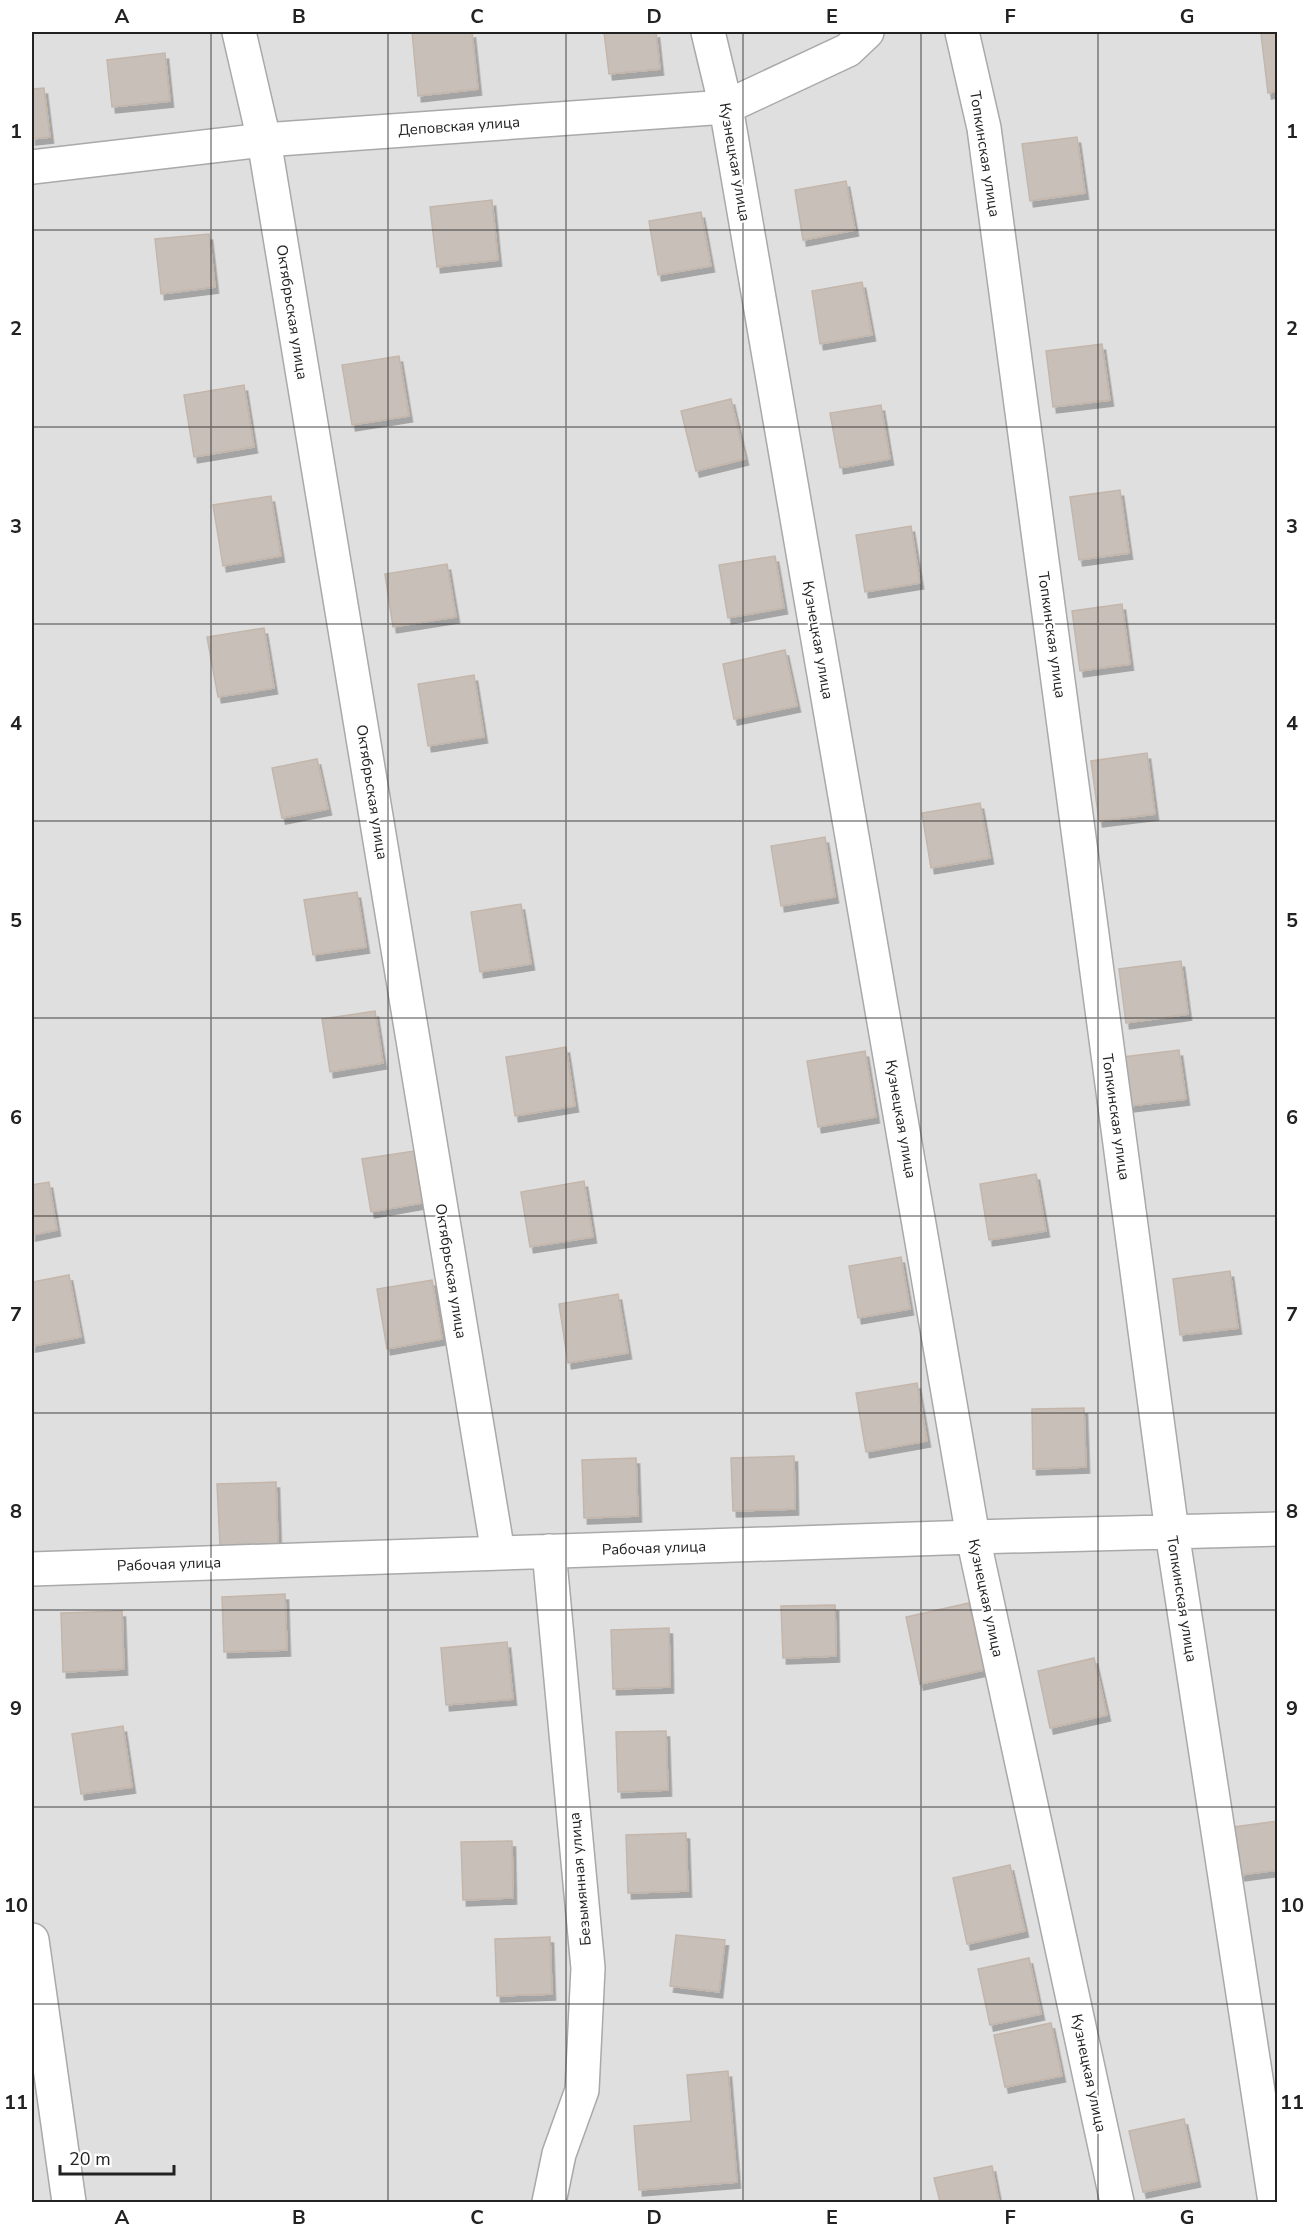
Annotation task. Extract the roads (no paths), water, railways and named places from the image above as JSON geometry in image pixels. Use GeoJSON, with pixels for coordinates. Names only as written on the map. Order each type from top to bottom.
{"type":"FeatureCollection","features":[{"type":"Feature","properties":{"kind":"street","name":"Октябрьская улица"},"geometry":{"type":"LineString","coordinates":[[239,32],[264,140],[498,1553]]}},
{"type":"Feature","properties":{"kind":"street","name":"Кузнецкая улица"},"geometry":{"type":"LineString","coordinates":[[708,32],[726,107],[973,1537],[1117,2202]]}},
{"type":"Feature","properties":{"kind":"street","name":"Деповская улица"},"geometry":{"type":"LineString","coordinates":[[32,166],[264,140],[726,107],[848,50],[867,32]]}},
{"type":"Feature","properties":{"kind":"street","name":"Топкинская улица"},"geometry":{"type":"LineString","coordinates":[[962,32],[984,128],[1172,1532],[1275,2202]]}},
{"type":"Feature","properties":{"kind":"street","name":"Рабочая улица"},"geometry":{"type":"LineString","coordinates":[[32,1569],[1278,1529]]}},
{"type":"Feature","properties":{"kind":"street","name":"Безымянная улица"},"geometry":{"type":"LineString","coordinates":[[549,1551],[588,1968],[582,2090],[559,2154],[549,2202]]}},
{"type":"Feature","properties":{"kind":"street"},"geometry":{"type":"LineString","coordinates":[[32,1940],[69,2202]]}}]}
